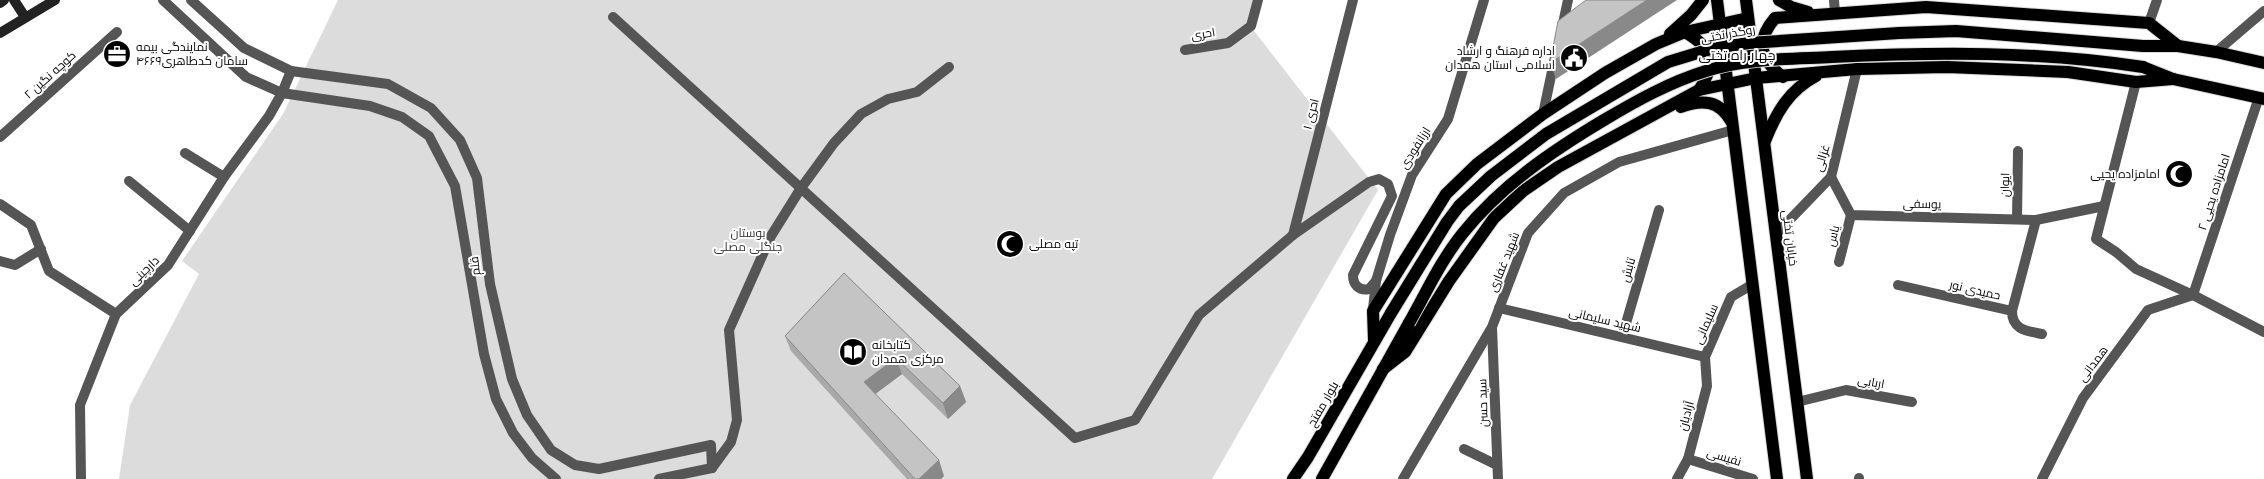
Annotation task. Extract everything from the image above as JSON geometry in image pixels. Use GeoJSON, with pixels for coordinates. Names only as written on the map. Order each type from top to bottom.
{"type":"FeatureCollection","features":[{"type":"Feature","properties":{"kind":"main road"},"geometry":{"type":"LineString","coordinates":[[0,3],[4,0]]}},
{"type":"Feature","properties":{"kind":"main road"},"geometry":{"type":"LineString","coordinates":[[14,0],[25,17]]}},
{"type":"Feature","properties":{"kind":"main road"},"geometry":{"type":"LineString","coordinates":[[0,33],[55,0]]}},
{"type":"Feature","properties":{"kind":"main road"},"geometry":{"type":"LineString","coordinates":[[1656,44],[1682,24],[1702,0]]}},
{"type":"Feature","properties":{"kind":"main road"},"geometry":{"type":"LineString","coordinates":[[1718,0],[1777,479]]}},
{"type":"Feature","properties":{"kind":"main road","name":"خیابان تختی"},"geometry":{"type":"LineString","coordinates":[[1746,0],[1807,479]]}},
{"type":"Feature","properties":{"kind":"main road"},"geometry":{"type":"LineString","coordinates":[[1778,0],[1804,11],[1820,14]]}},
{"type":"Feature","properties":{"kind":"main road"},"geometry":{"type":"LineString","coordinates":[[1783,77],[1774,70],[1763,51],[1762,39],[1767,27],[1775,18],[1820,14],[1835,6],[1928,4],[2149,23],[2178,46]]}},
{"type":"Feature","properties":{"kind":"main road"},"geometry":{"type":"LineString","coordinates":[[1374,341],[1373,311],[1446,194],[1477,164],[1542,114],[1605,73],[1656,44],[1685,32],[1748,18]]}},
{"type":"Feature","properties":{"kind":"main road","name":"روگذر تختی"},"geometry":{"type":"LineString","coordinates":[[1374,341],[1447,222],[1459,206],[1491,176],[1546,134],[1668,62],[1714,48],[1749,43],[1956,31],[2144,46],[2178,46],[2264,63]]}},
{"type":"Feature","properties":{"kind":"main road"},"geometry":{"type":"LineString","coordinates":[[1685,32],[1702,43],[1711,61],[1709,75],[1699,90]]}},
{"type":"Feature","properties":{"kind":"main road"},"geometry":{"type":"LineString","coordinates":[[1322,479],[1450,251],[1462,234],[1522,174],[1562,146],[1636,102],[1707,70],[1785,59],[1924,52],[2047,55],[2143,66],[2173,79],[2262,98]]}},
{"type":"Feature","properties":{"kind":"main road"},"geometry":{"type":"LineString","coordinates":[[1383,369],[1406,352],[1448,281],[1494,218],[1523,191],[1558,167],[1699,90],[1756,78],[1857,69],[1947,68],[2068,72],[2136,82],[2173,79]]}},
{"type":"Feature","properties":{"kind":"main road"},"geometry":{"type":"LineString","coordinates":[[1764,143],[1773,122],[1792,93],[1821,73]]}},
{"type":"Feature","properties":{"kind":"main road"},"geometry":{"type":"LineString","coordinates":[[1643,120],[1686,105],[1705,101],[1722,109],[1733,126]]}},
{"type":"Feature","properties":{"kind":"main road","name":"بلوار مفتح"},"geometry":{"type":"LineString","coordinates":[[1293,479],[1308,457],[1374,341]]}},
{"type":"Feature","properties":{"kind":"street","name":"قلم"},"geometry":{"type":"LineString","coordinates":[[163,0],[246,77],[282,93],[370,106],[402,117],[429,136],[455,186],[484,354],[496,399],[512,433],[532,458],[556,479]]}},
{"type":"Feature","properties":{"kind":"street","name":"قلم"},"geometry":{"type":"LineString","coordinates":[[191,0],[244,48],[291,71],[388,84],[431,108],[460,140],[477,178],[490,284],[512,379],[527,415],[550,450],[575,465],[599,469],[711,445],[712,468]]}},
{"type":"Feature","properties":{"kind":"street","name":"احری"},"geometry":{"type":"LineString","coordinates":[[1185,50],[1228,43],[1251,26],[1258,0]]}},
{"type":"Feature","properties":{"kind":"street","name":"احری ۱"},"geometry":{"type":"LineString","coordinates":[[1293,235],[1352,0]]}},
{"type":"Feature","properties":{"kind":"street","name":"ارزانفودی"},"geometry":{"type":"LineString","coordinates":[[1373,311],[1376,282],[1390,234],[1412,175],[1448,119],[1484,0]]}},
{"type":"Feature","properties":{"kind":"street"},"geometry":{"type":"LineString","coordinates":[[1542,114],[1568,0]]}},
{"type":"Feature","properties":{"kind":"street"},"geometry":{"type":"LineString","coordinates":[[2149,23],[2157,0]]}},
{"type":"Feature","properties":{"kind":"street"},"geometry":{"type":"LineString","coordinates":[[2216,52],[2264,11]]}},
{"type":"Feature","properties":{"kind":"street"},"geometry":{"type":"LineString","coordinates":[[613,17],[1075,438],[1135,420],[1199,315],[1293,235],[1369,182],[1379,180],[1384,181],[1390,187],[1392,196],[1353,275],[1355,285],[1359,288],[1369,289],[1376,282]]}},
{"type":"Feature","properties":{"kind":"street","name":"کوچه نگین ۲"},"geometry":{"type":"LineString","coordinates":[[0,137],[117,32]]}},
{"type":"Feature","properties":{"kind":"street"},"geometry":{"type":"LineString","coordinates":[[659,479],[712,468],[731,442],[737,420],[729,330],[771,236],[801,188],[834,143],[861,114],[888,99],[917,92],[949,67]]}},
{"type":"Feature","properties":{"kind":"street","name":"غزالی"},"geometry":{"type":"LineString","coordinates":[[1776,234],[1831,177],[1857,69]]}},
{"type":"Feature","properties":{"kind":"street","name":"دارچینی"},"geometry":{"type":"LineString","coordinates":[[81,479],[80,405],[116,314],[168,265],[224,177],[269,116],[282,93],[291,71]]}},
{"type":"Feature","properties":{"kind":"street"},"geometry":{"type":"LineString","coordinates":[[2136,82],[2096,239],[2116,252],[2136,269],[2193,295],[2264,332]]}},
{"type":"Feature","properties":{"kind":"street","name":"امامزاده یحیی ۲"},"geometry":{"type":"LineString","coordinates":[[2193,295],[2262,98]]}},
{"type":"Feature","properties":{"kind":"street","name":"شهید غفاری"},"geometry":{"type":"LineString","coordinates":[[1402,479],[1492,327],[1528,233],[1564,193],[1619,162],[1733,126]]}},
{"type":"Feature","properties":{"kind":"street","name":"ایوان"},"geometry":{"type":"LineString","coordinates":[[2016,219],[2018,151]]}},
{"type":"Feature","properties":{"kind":"street"},"geometry":{"type":"LineString","coordinates":[[185,153],[224,177]]}},
{"type":"Feature","properties":{"kind":"street"},"geometry":{"type":"LineString","coordinates":[[1831,177],[1851,215]]}},
{"type":"Feature","properties":{"kind":"street"},"geometry":{"type":"LineString","coordinates":[[129,180],[190,231]]}},
{"type":"Feature","properties":{"kind":"street"},"geometry":{"type":"LineString","coordinates":[[0,204],[31,225],[49,271],[116,314]]}},
{"type":"Feature","properties":{"kind":"street","name":"یوسفی"},"geometry":{"type":"LineString","coordinates":[[1851,215],[2036,220],[2104,206]]}},
{"type":"Feature","properties":{"kind":"street","name":"تابش"},"geometry":{"type":"LineString","coordinates":[[1622,337],[1659,210]]}},
{"type":"Feature","properties":{"kind":"street","name":"یاس"},"geometry":{"type":"LineString","coordinates":[[1840,262],[1851,215]]}},
{"type":"Feature","properties":{"kind":"street","name":"حمیدی نور"},"geometry":{"type":"LineString","coordinates":[[1898,285],[2012,311],[2036,220]]}},
{"type":"Feature","properties":{"kind":"street"},"geometry":{"type":"LineString","coordinates":[[0,261],[15,265],[40,249]]}},
{"type":"Feature","properties":{"kind":"street","name":"سلیمانی"},"geometry":{"type":"LineString","coordinates":[[1705,357],[1731,297],[1753,284]]}},
{"type":"Feature","properties":{"kind":"street","name":"همدانی"},"geometry":{"type":"LineString","coordinates":[[2042,479],[2083,398],[2148,310],[2193,295]]}},
{"type":"Feature","properties":{"kind":"street","name":"شهید سلیمانی"},"geometry":{"type":"LineString","coordinates":[[1499,308],[1705,357]]}},
{"type":"Feature","properties":{"kind":"street"},"geometry":{"type":"LineString","coordinates":[[2012,311],[2012,320],[2016,326],[2042,334]]}},
{"type":"Feature","properties":{"kind":"street","name":"سید حسن"},"geometry":{"type":"LineString","coordinates":[[1492,327],[1498,479]]}},
{"type":"Feature","properties":{"kind":"street","name":"آزادیان"},"geometry":{"type":"LineString","coordinates":[[1677,479],[1688,459],[1707,386],[1705,357]]}},
{"type":"Feature","properties":{"kind":"street","name":"اربابی"},"geometry":{"type":"LineString","coordinates":[[1797,402],[1846,390],[1912,402]]}},
{"type":"Feature","properties":{"kind":"street"},"geometry":{"type":"LineString","coordinates":[[1464,449],[1497,465]]}},
{"type":"Feature","properties":{"kind":"street","name":"نفیسی"},"geometry":{"type":"LineString","coordinates":[[1688,459],[1754,479]]}},
{"type":"Feature","properties":{"kind":"green space","name":"بوستان جنگلی مصلی"},"geometry":{"type":"Polygon","coordinates":[[[338,0],[1253,0],[1251,27],[1378,190],[1212,479],[119,479],[130,405],[199,274],[182,261],[283,114],[338,0]]]}},
{"type":"Feature","properties":{"kind":"building"},"geometry":{"type":"Polygon","coordinates":[[[1586,0],[1647,0],[1550,63],[1558,21],[1586,0]]]}},
{"type":"Feature","properties":{"kind":"building"},"geometry":{"type":"Polygon","coordinates":[[[844,273],[960,386],[943,403],[896,358],[864,382],[939,460],[919,479],[915,479],[785,336],[844,273]]]}},
{"type":"Feature","properties":{"kind":"place","name":"نمایندگی بیمه سامان کدطاهری۴۶۶۹"},"geometry":{"type":"Point","coordinates":[117,54]}},
{"type":"Feature","properties":{"kind":"place","name":"اداره فرهنگ و ارشاد اسلامی استان همدان"},"geometry":{"type":"Point","coordinates":[1574,58]}},
{"type":"Feature","properties":{"kind":"place","name":"امامزاده یحیی"},"geometry":{"type":"Point","coordinates":[2179,174]}},
{"type":"Feature","properties":{"kind":"place","name":"تپه مصلی"},"geometry":{"type":"Point","coordinates":[1010,244]}},
{"type":"Feature","properties":{"kind":"place","name":"کتابخانه مرکزی همدان"},"geometry":{"type":"Point","coordinates":[853,352]}},
{"type":"Feature","properties":{"kind":"district","name":"چهار راه تختی"},"geometry":{"type":"Point","coordinates":[1737,55]}}]}
